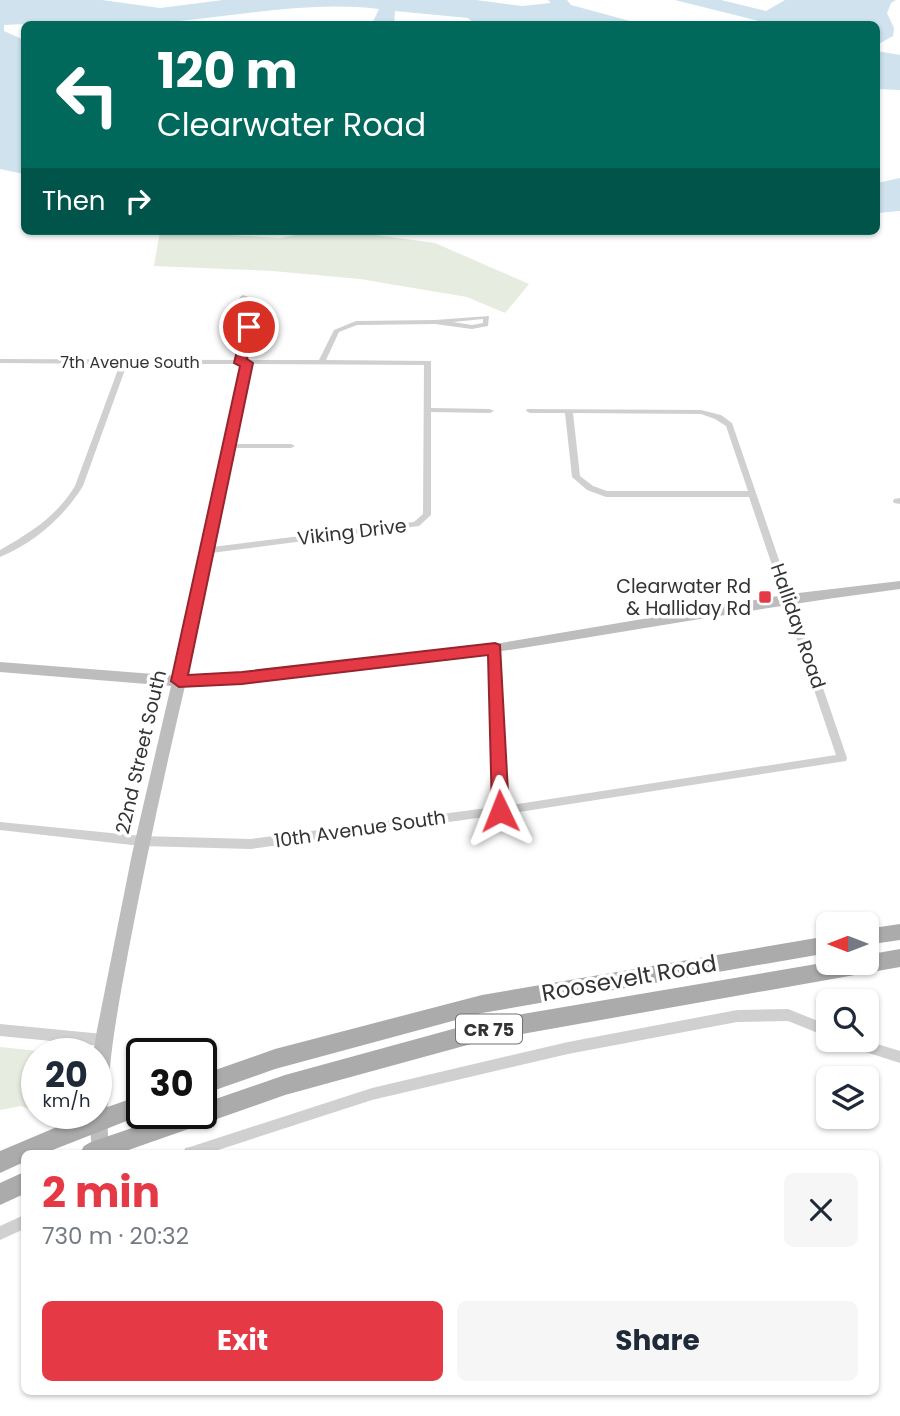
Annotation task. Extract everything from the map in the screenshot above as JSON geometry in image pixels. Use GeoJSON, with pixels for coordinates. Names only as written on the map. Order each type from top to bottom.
{"type":"FeatureCollection","features":[{"type":"Feature","properties":{"kind":"main road"},"geometry":{"type":"LineString","coordinates":[[879,935],[900,932]]}},
{"type":"Feature","properties":{"kind":"main road","name":"Roosevelt Road"},"geometry":{"type":"LineString","coordinates":[[217,1079],[275,1059],[481,1004],[816,946]]}},
{"type":"Feature","properties":{"kind":"main road","name":"Roosevelt Road"},"geometry":{"type":"LineString","coordinates":[[103,1150],[285,1085],[482,1031],[900,958]]}},
{"type":"Feature","properties":{"kind":"main road"},"geometry":{"type":"LineString","coordinates":[[28,1150],[77,1129]]}},
{"type":"Feature","properties":{"kind":"main road"},"geometry":{"type":"LineString","coordinates":[[0,1162],[21,1153]]}},
{"type":"Feature","properties":{"kind":"main road"},"geometry":{"type":"LineString","coordinates":[[0,1194],[21,1184]]}},
{"type":"Feature","properties":{"kind":"street"},"geometry":{"type":"LineString","coordinates":[[321,363],[336,331],[356,323],[435,322],[487,317],[488,321],[486,325],[472,327],[435,322]]}},
{"type":"Feature","properties":{"kind":"street","name":"22nd Street South"},"geometry":{"type":"LineString","coordinates":[[103,1038],[141,841],[230,446],[249,327]]}},
{"type":"Feature","properties":{"kind":"street","name":"7th Avenue South"},"geometry":{"type":"LineString","coordinates":[[1,363],[428,363]]}},
{"type":"Feature","properties":{"kind":"street"},"geometry":{"type":"LineString","coordinates":[[0,554],[52,522],[69,505],[79,486],[124,363]]}},
{"type":"Feature","properties":{"kind":"street","name":"Viking Drive"},"geometry":{"type":"LineString","coordinates":[[208,550],[416,524],[426,515],[430,410],[428,363]]}},
{"type":"Feature","properties":{"kind":"street"},"geometry":{"type":"LineString","coordinates":[[430,410],[490,411]]}},
{"type":"Feature","properties":{"kind":"street","name":"Halliday Road"},"geometry":{"type":"LineString","coordinates":[[530,411],[701,412],[718,417],[729,425],[842,758]]}},
{"type":"Feature","properties":{"kind":"street"},"geometry":{"type":"LineString","coordinates":[[569,412],[576,477],[590,488],[606,494],[752,495]]}},
{"type":"Feature","properties":{"kind":"street"},"geometry":{"type":"LineString","coordinates":[[230,446],[291,446]]}},
{"type":"Feature","properties":{"kind":"street"},"geometry":{"type":"LineString","coordinates":[[0,667],[179,681],[242,678],[495,649],[790,599],[900,584]]}},
{"type":"Feature","properties":{"kind":"street"},"geometry":{"type":"LineString","coordinates":[[495,649],[500,811]]}},
{"type":"Feature","properties":{"kind":"street","name":"10th Avenue South"},"geometry":{"type":"LineString","coordinates":[[0,827],[141,841],[251,844],[500,811],[842,758]]}},
{"type":"Feature","properties":{"kind":"street"},"geometry":{"type":"LineString","coordinates":[[199,1150],[372,1094],[579,1045],[737,1016],[788,1015],[816,1026]]}},
{"type":"Feature","properties":{"kind":"street"},"geometry":{"type":"LineString","coordinates":[[0,1030],[82,1038]]}},
{"type":"Feature","properties":{"kind":"street"},"geometry":{"type":"LineString","coordinates":[[879,1051],[900,1058]]}},
{"type":"Feature","properties":{"kind":"street","name":"22nd Street South"},"geometry":{"type":"LineString","coordinates":[[96,1129],[97,1150]]}},
{"type":"Feature","properties":{"kind":"street"},"geometry":{"type":"LineString","coordinates":[[0,1233],[21,1223]]}},
{"type":"Feature","properties":{"kind":"shaded area"},"geometry":{"type":"Polygon","coordinates":[[[159,235],[280,238],[295,235],[376,235],[435,243],[529,284],[505,313],[467,297],[360,279],[273,271],[154,266],[159,235]]]}},
{"type":"Feature","properties":{"kind":"shaded area"},"geometry":{"type":"Polygon","coordinates":[[[0,1047],[21,1049],[21,1106],[0,1110],[0,1047]]]}},
{"type":"Feature","properties":{"kind":"water"},"geometry":{"type":"Polygon","coordinates":[[[0,0],[102,0],[160,8],[223,0],[476,0],[522,6],[551,3],[548,0],[567,0],[571,5],[630,21],[472,21],[468,18],[395,11],[394,21],[373,21],[379,9],[323,7],[184,21],[21,21],[21,25],[4,25],[4,31],[21,39],[21,173],[0,169],[0,0]]]}},
{"type":"Feature","properties":{"kind":"water"},"geometry":{"type":"Polygon","coordinates":[[[675,0],[721,0],[766,11],[785,0],[896,0],[891,3],[887,13],[894,28],[893,36],[880,43],[880,21],[759,21],[675,0]]]}},
{"type":"Feature","properties":{"kind":"water"},"geometry":{"type":"Polygon","coordinates":[[[880,52],[900,55],[900,90],[880,89],[880,52]]]}},
{"type":"Feature","properties":{"kind":"water"},"geometry":{"type":"Polygon","coordinates":[[[900,178],[900,211],[880,213],[880,182],[900,178]]]}},
{"type":"Feature","properties":{"kind":"place","name":"Clearwater Rd & Halliday Rd"},"geometry":{"type":"Point","coordinates":[765,597]}},
{"type":"Feature","properties":{"kind":"route"},"geometry":{"type":"LineString","coordinates":[[249,327],[240,363],[247,363],[179,681],[242,678],[495,649],[500,811]]}}]}
